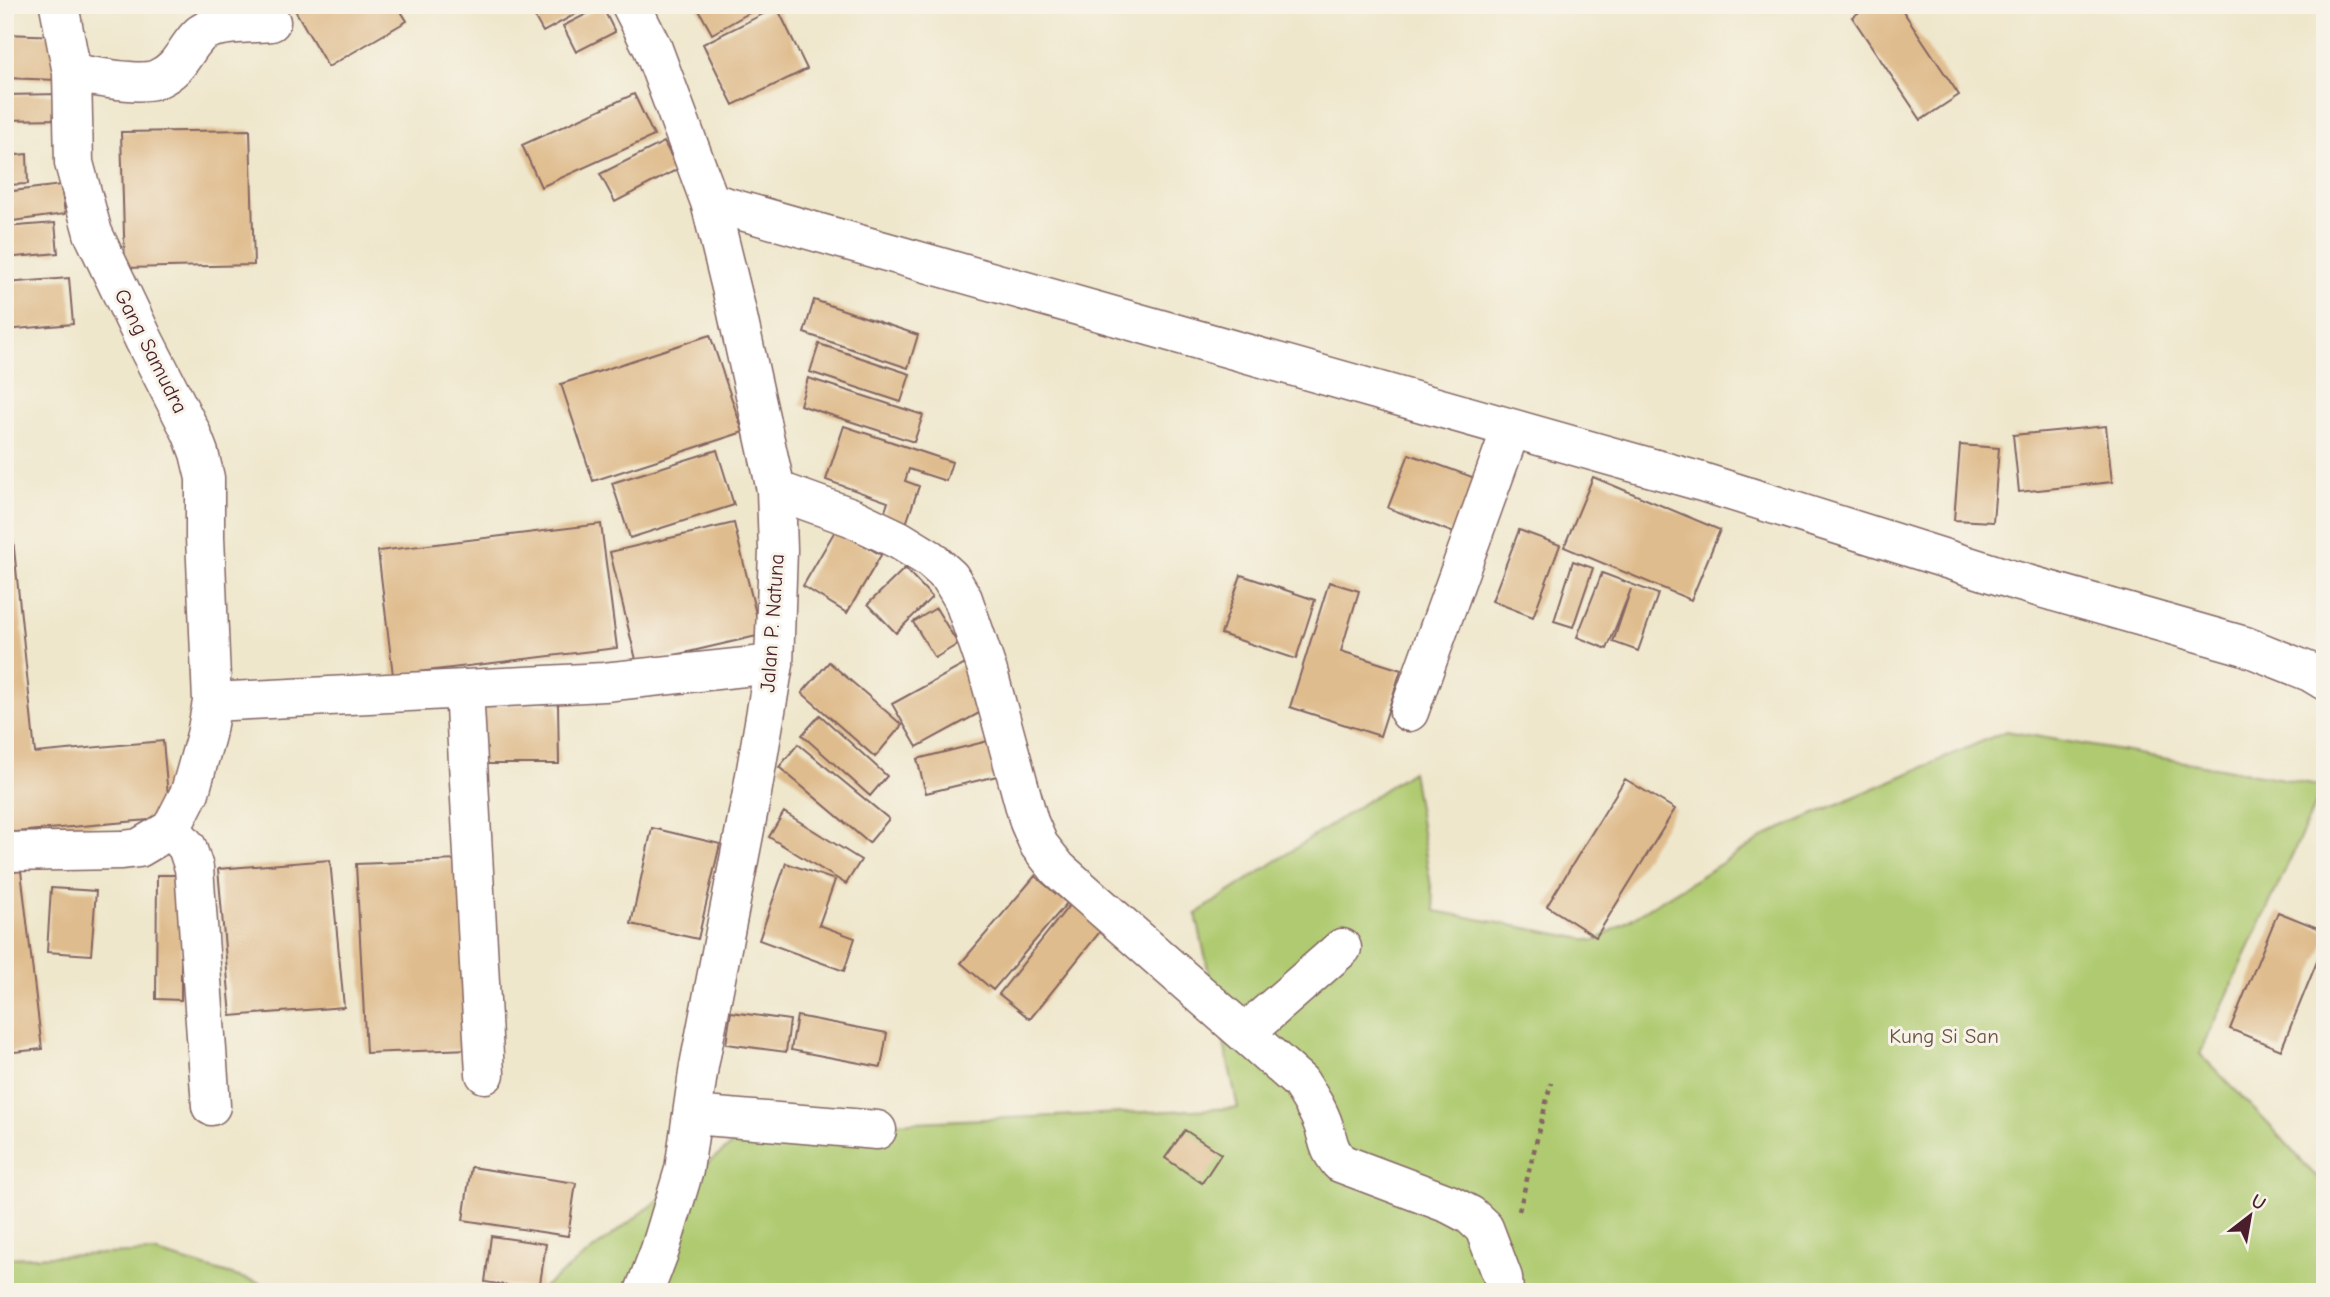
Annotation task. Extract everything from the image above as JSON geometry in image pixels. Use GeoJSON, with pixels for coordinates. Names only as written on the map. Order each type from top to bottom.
{"type":"FeatureCollection","features":[{"type":"Feature","properties":{"kind":"street","name":"Gang Samudra"},"geometry":{"type":"LineString","coordinates":[[59,5],[72,73],[74,163],[93,233],[191,432],[205,478],[212,702],[190,792],[171,829]]}},
{"type":"Feature","properties":{"kind":"street","name":"Jalan P. Natuna"},"geometry":{"type":"LineString","coordinates":[[631,5],[653,49],[710,202],[776,490],[778,550],[774,664],[699,1066],[684,1170],[660,1250],[644,1292]]}},
{"type":"Feature","properties":{"kind":"street"},"geometry":{"type":"LineString","coordinates":[[72,73],[123,81],[156,79],[178,65],[199,35],[212,28],[271,22]]}},
{"type":"Feature","properties":{"kind":"street"},"geometry":{"type":"LineString","coordinates":[[710,202],[1702,482],[2013,580],[2245,646],[2325,681]]}},
{"type":"Feature","properties":{"kind":"street"},"geometry":{"type":"LineString","coordinates":[[1409,712],[1511,429]]}},
{"type":"Feature","properties":{"kind":"street"},"geometry":{"type":"LineString","coordinates":[[776,490],[851,517],[899,540],[930,559],[950,577],[964,598],[988,672],[1029,822],[1039,845],[1058,869],[1300,1082],[1324,1128],[1328,1149],[1340,1163],[1449,1204],[1470,1215],[1484,1228],[1503,1278],[1504,1292]]}},
{"type":"Feature","properties":{"kind":"street"},"geometry":{"type":"LineString","coordinates":[[212,702],[604,682],[774,664]]}},
{"type":"Feature","properties":{"kind":"street"},"geometry":{"type":"LineString","coordinates":[[464,689],[485,1074]]}},
{"type":"Feature","properties":{"kind":"street"},"geometry":{"type":"LineString","coordinates":[[5,852],[139,848],[171,829],[187,847],[194,868],[211,1106]]}},
{"type":"Feature","properties":{"kind":"street"},"geometry":{"type":"LineString","coordinates":[[1245,1032],[1342,948]]}},
{"type":"Feature","properties":{"kind":"street"},"geometry":{"type":"LineString","coordinates":[[692,1115],[877,1130]]}},
{"type":"Feature","properties":{"kind":"path"},"geometry":{"type":"LineString","coordinates":[[1519,1213],[1551,1083]]}},
{"type":"Feature","properties":{"kind":"green space","name":"Kung Si San"},"geometry":{"type":"Polygon","coordinates":[[[2006,731],[2324,786],[2200,1054],[2325,1187],[2325,1292],[537,1292],[753,1129],[1238,1108],[1196,914],[1412,771],[1435,911],[1595,941],[1771,833],[2006,731]]]}},
{"type":"Feature","properties":{"kind":"green space"},"geometry":{"type":"Polygon","coordinates":[[[154,1252],[290,1292],[5,1292],[5,1258],[154,1252]]]}},
{"type":"Feature","properties":{"kind":"building"},"geometry":{"type":"Polygon","coordinates":[[[292,5],[397,5],[407,21],[328,67],[292,5]]]}},
{"type":"Feature","properties":{"kind":"building"},"geometry":{"type":"Polygon","coordinates":[[[528,5],[592,5],[543,32],[528,5]]]}},
{"type":"Feature","properties":{"kind":"building"},"geometry":{"type":"Polygon","coordinates":[[[696,5],[763,5],[712,34],[696,5]]]}},
{"type":"Feature","properties":{"kind":"building"},"geometry":{"type":"Polygon","coordinates":[[[1871,5],[1899,5],[1959,95],[1921,120],[1852,17],[1871,5]]]}},
{"type":"Feature","properties":{"kind":"building"},"geometry":{"type":"Polygon","coordinates":[[[602,6],[615,32],[576,52],[563,26],[602,6]]]}},
{"type":"Feature","properties":{"kind":"building"},"geometry":{"type":"Polygon","coordinates":[[[777,7],[807,69],[733,105],[703,44],[777,7]]]}},
{"type":"Feature","properties":{"kind":"building"},"geometry":{"type":"Polygon","coordinates":[[[5,34],[59,36],[58,80],[5,78],[5,34]]]}},
{"type":"Feature","properties":{"kind":"building"},"geometry":{"type":"Polygon","coordinates":[[[60,94],[60,119],[5,120],[5,95],[60,94]]]}},
{"type":"Feature","properties":{"kind":"building"},"geometry":{"type":"Polygon","coordinates":[[[634,94],[654,136],[541,187],[522,145],[634,94]]]}},
{"type":"Feature","properties":{"kind":"building"},"geometry":{"type":"Polygon","coordinates":[[[250,130],[254,265],[125,268],[121,132],[250,130]]]}},
{"type":"Feature","properties":{"kind":"building"},"geometry":{"type":"Polygon","coordinates":[[[664,142],[678,169],[615,202],[600,174],[664,142]]]}},
{"type":"Feature","properties":{"kind":"building"},"geometry":{"type":"Polygon","coordinates":[[[27,154],[28,184],[5,185],[5,156],[27,154]]]}},
{"type":"Feature","properties":{"kind":"building"},"geometry":{"type":"Polygon","coordinates":[[[61,185],[65,214],[5,222],[5,192],[61,185]]]}},
{"type":"Feature","properties":{"kind":"building"},"geometry":{"type":"Polygon","coordinates":[[[55,223],[58,253],[5,258],[5,227],[55,223]]]}},
{"type":"Feature","properties":{"kind":"building"},"geometry":{"type":"Polygon","coordinates":[[[69,278],[73,324],[5,330],[5,283],[69,278]]]}},
{"type":"Feature","properties":{"kind":"building"},"geometry":{"type":"Polygon","coordinates":[[[814,300],[918,335],[908,368],[804,333],[814,300]]]}},
{"type":"Feature","properties":{"kind":"building"},"geometry":{"type":"Polygon","coordinates":[[[710,335],[743,432],[593,481],[561,384],[710,335]]]}},
{"type":"Feature","properties":{"kind":"building"},"geometry":{"type":"Polygon","coordinates":[[[819,344],[910,374],[901,402],[810,372],[819,344]]]}},
{"type":"Feature","properties":{"kind":"building"},"geometry":{"type":"Polygon","coordinates":[[[808,378],[923,415],[914,442],[800,405],[808,378]]]}},
{"type":"Feature","properties":{"kind":"building"},"geometry":{"type":"Polygon","coordinates":[[[844,426],[952,462],[946,481],[909,469],[905,481],[919,486],[905,527],[882,520],[888,502],[826,480],[844,426]]]}},
{"type":"Feature","properties":{"kind":"building"},"geometry":{"type":"Polygon","coordinates":[[[2106,426],[2112,482],[2019,492],[2013,435],[2106,426]]]}},
{"type":"Feature","properties":{"kind":"building"},"geometry":{"type":"Polygon","coordinates":[[[1960,445],[1999,448],[1993,522],[1954,520],[1960,445]]]}},
{"type":"Feature","properties":{"kind":"building"},"geometry":{"type":"Polygon","coordinates":[[[717,450],[734,505],[630,538],[612,483],[717,450]]]}},
{"type":"Feature","properties":{"kind":"building"},"geometry":{"type":"Polygon","coordinates":[[[1409,454],[1475,478],[1454,533],[1388,508],[1409,454]]]}},
{"type":"Feature","properties":{"kind":"building"},"geometry":{"type":"Polygon","coordinates":[[[1593,477],[1720,530],[1691,600],[1564,547],[1593,477]]]}},
{"type":"Feature","properties":{"kind":"building"},"geometry":{"type":"Polygon","coordinates":[[[9,500],[35,753],[163,741],[170,818],[5,833],[5,501],[9,500]]]}},
{"type":"Feature","properties":{"kind":"building"},"geometry":{"type":"Polygon","coordinates":[[[734,523],[761,635],[637,664],[610,552],[734,523]]]}},
{"type":"Feature","properties":{"kind":"building"},"geometry":{"type":"Polygon","coordinates":[[[601,524],[617,648],[393,675],[378,551],[601,524]]]}},
{"type":"Feature","properties":{"kind":"building"},"geometry":{"type":"Polygon","coordinates":[[[836,529],[881,555],[847,613],[803,586],[836,529]]]}},
{"type":"Feature","properties":{"kind":"building"},"geometry":{"type":"Polygon","coordinates":[[[1519,530],[1560,545],[1533,617],[1492,601],[1519,530]]]}},
{"type":"Feature","properties":{"kind":"building"},"geometry":{"type":"Polygon","coordinates":[[[1573,561],[1593,568],[1573,627],[1554,621],[1573,561]]]}},
{"type":"Feature","properties":{"kind":"building"},"geometry":{"type":"Polygon","coordinates":[[[905,568],[932,597],[896,633],[868,604],[905,568]]]}},
{"type":"Feature","properties":{"kind":"building"},"geometry":{"type":"Polygon","coordinates":[[[1602,573],[1658,594],[1638,651],[1613,642],[1631,589],[1607,649],[1577,637],[1602,573]]]}},
{"type":"Feature","properties":{"kind":"building"},"geometry":{"type":"Polygon","coordinates":[[[1241,575],[1315,600],[1296,659],[1221,634],[1241,575]]]}},
{"type":"Feature","properties":{"kind":"building"},"geometry":{"type":"Polygon","coordinates":[[[1329,582],[1359,591],[1341,651],[1401,670],[1380,736],[1290,707],[1329,582]]]}},
{"type":"Feature","properties":{"kind":"building"},"geometry":{"type":"Polygon","coordinates":[[[936,608],[958,644],[935,658],[913,622],[936,608]]]}},
{"type":"Feature","properties":{"kind":"building"},"geometry":{"type":"Polygon","coordinates":[[[829,662],[902,725],[875,757],[802,693],[829,662]]]}},
{"type":"Feature","properties":{"kind":"building"},"geometry":{"type":"Polygon","coordinates":[[[967,663],[992,706],[917,747],[892,704],[967,663]]]}},
{"type":"Feature","properties":{"kind":"building"},"geometry":{"type":"Polygon","coordinates":[[[558,704],[559,764],[477,764],[476,705],[558,704]]]}},
{"type":"Feature","properties":{"kind":"building"},"geometry":{"type":"Polygon","coordinates":[[[820,715],[887,776],[870,796],[802,735],[820,715]]]}},
{"type":"Feature","properties":{"kind":"building"},"geometry":{"type":"Polygon","coordinates":[[[988,741],[997,776],[926,793],[917,759],[988,741]]]}},
{"type":"Feature","properties":{"kind":"building"},"geometry":{"type":"Polygon","coordinates":[[[798,744],[889,819],[869,843],[779,767],[798,744]]]}},
{"type":"Feature","properties":{"kind":"building"},"geometry":{"type":"Polygon","coordinates":[[[1625,779],[1675,809],[1596,937],[1547,906],[1625,779]]]}},
{"type":"Feature","properties":{"kind":"building"},"geometry":{"type":"Polygon","coordinates":[[[784,812],[861,860],[846,884],[769,837],[784,812]]]}},
{"type":"Feature","properties":{"kind":"building"},"geometry":{"type":"Polygon","coordinates":[[[652,828],[720,844],[698,939],[631,924],[652,828]]]}},
{"type":"Feature","properties":{"kind":"building"},"geometry":{"type":"Polygon","coordinates":[[[330,860],[344,1007],[231,1016],[218,869],[330,860]]]}},
{"type":"Feature","properties":{"kind":"building"},"geometry":{"type":"Polygon","coordinates":[[[459,860],[470,1049],[366,1053],[356,864],[459,860]]]}},
{"type":"Feature","properties":{"kind":"building"},"geometry":{"type":"Polygon","coordinates":[[[786,863],[835,880],[819,925],[855,938],[844,971],[759,940],[786,863]]]}},
{"type":"Feature","properties":{"kind":"building"},"geometry":{"type":"Polygon","coordinates":[[[21,871],[42,1049],[5,1053],[5,873],[21,871]]]}},
{"type":"Feature","properties":{"kind":"building"},"geometry":{"type":"Polygon","coordinates":[[[157,875],[181,875],[181,1000],[156,999],[157,875]]]}},
{"type":"Feature","properties":{"kind":"building"},"geometry":{"type":"Polygon","coordinates":[[[1035,876],[1067,903],[993,990],[961,963],[1035,876]]]}},
{"type":"Feature","properties":{"kind":"building"},"geometry":{"type":"Polygon","coordinates":[[[51,888],[96,891],[91,955],[47,952],[51,888]]]}},
{"type":"Feature","properties":{"kind":"building"},"geometry":{"type":"Polygon","coordinates":[[[1071,903],[1103,928],[1030,1019],[999,994],[1071,903]]]}},
{"type":"Feature","properties":{"kind":"building"},"geometry":{"type":"Polygon","coordinates":[[[2278,912],[2325,931],[2325,942],[2281,1050],[2230,1029],[2278,912]]]}},
{"type":"Feature","properties":{"kind":"building"},"geometry":{"type":"Polygon","coordinates":[[[731,1012],[790,1020],[786,1052],[726,1044],[731,1012]]]}},
{"type":"Feature","properties":{"kind":"building"},"geometry":{"type":"Polygon","coordinates":[[[797,1016],[887,1033],[881,1067],[791,1050],[797,1016]]]}},
{"type":"Feature","properties":{"kind":"building"},"geometry":{"type":"Polygon","coordinates":[[[1185,1130],[1221,1154],[1202,1183],[1165,1158],[1185,1130]]]}},
{"type":"Feature","properties":{"kind":"building"},"geometry":{"type":"Polygon","coordinates":[[[471,1167],[576,1183],[568,1236],[463,1220],[471,1167]]]}},
{"type":"Feature","properties":{"kind":"building"},"geometry":{"type":"Polygon","coordinates":[[[491,1236],[546,1244],[539,1290],[485,1282],[491,1236]]]}}]}
